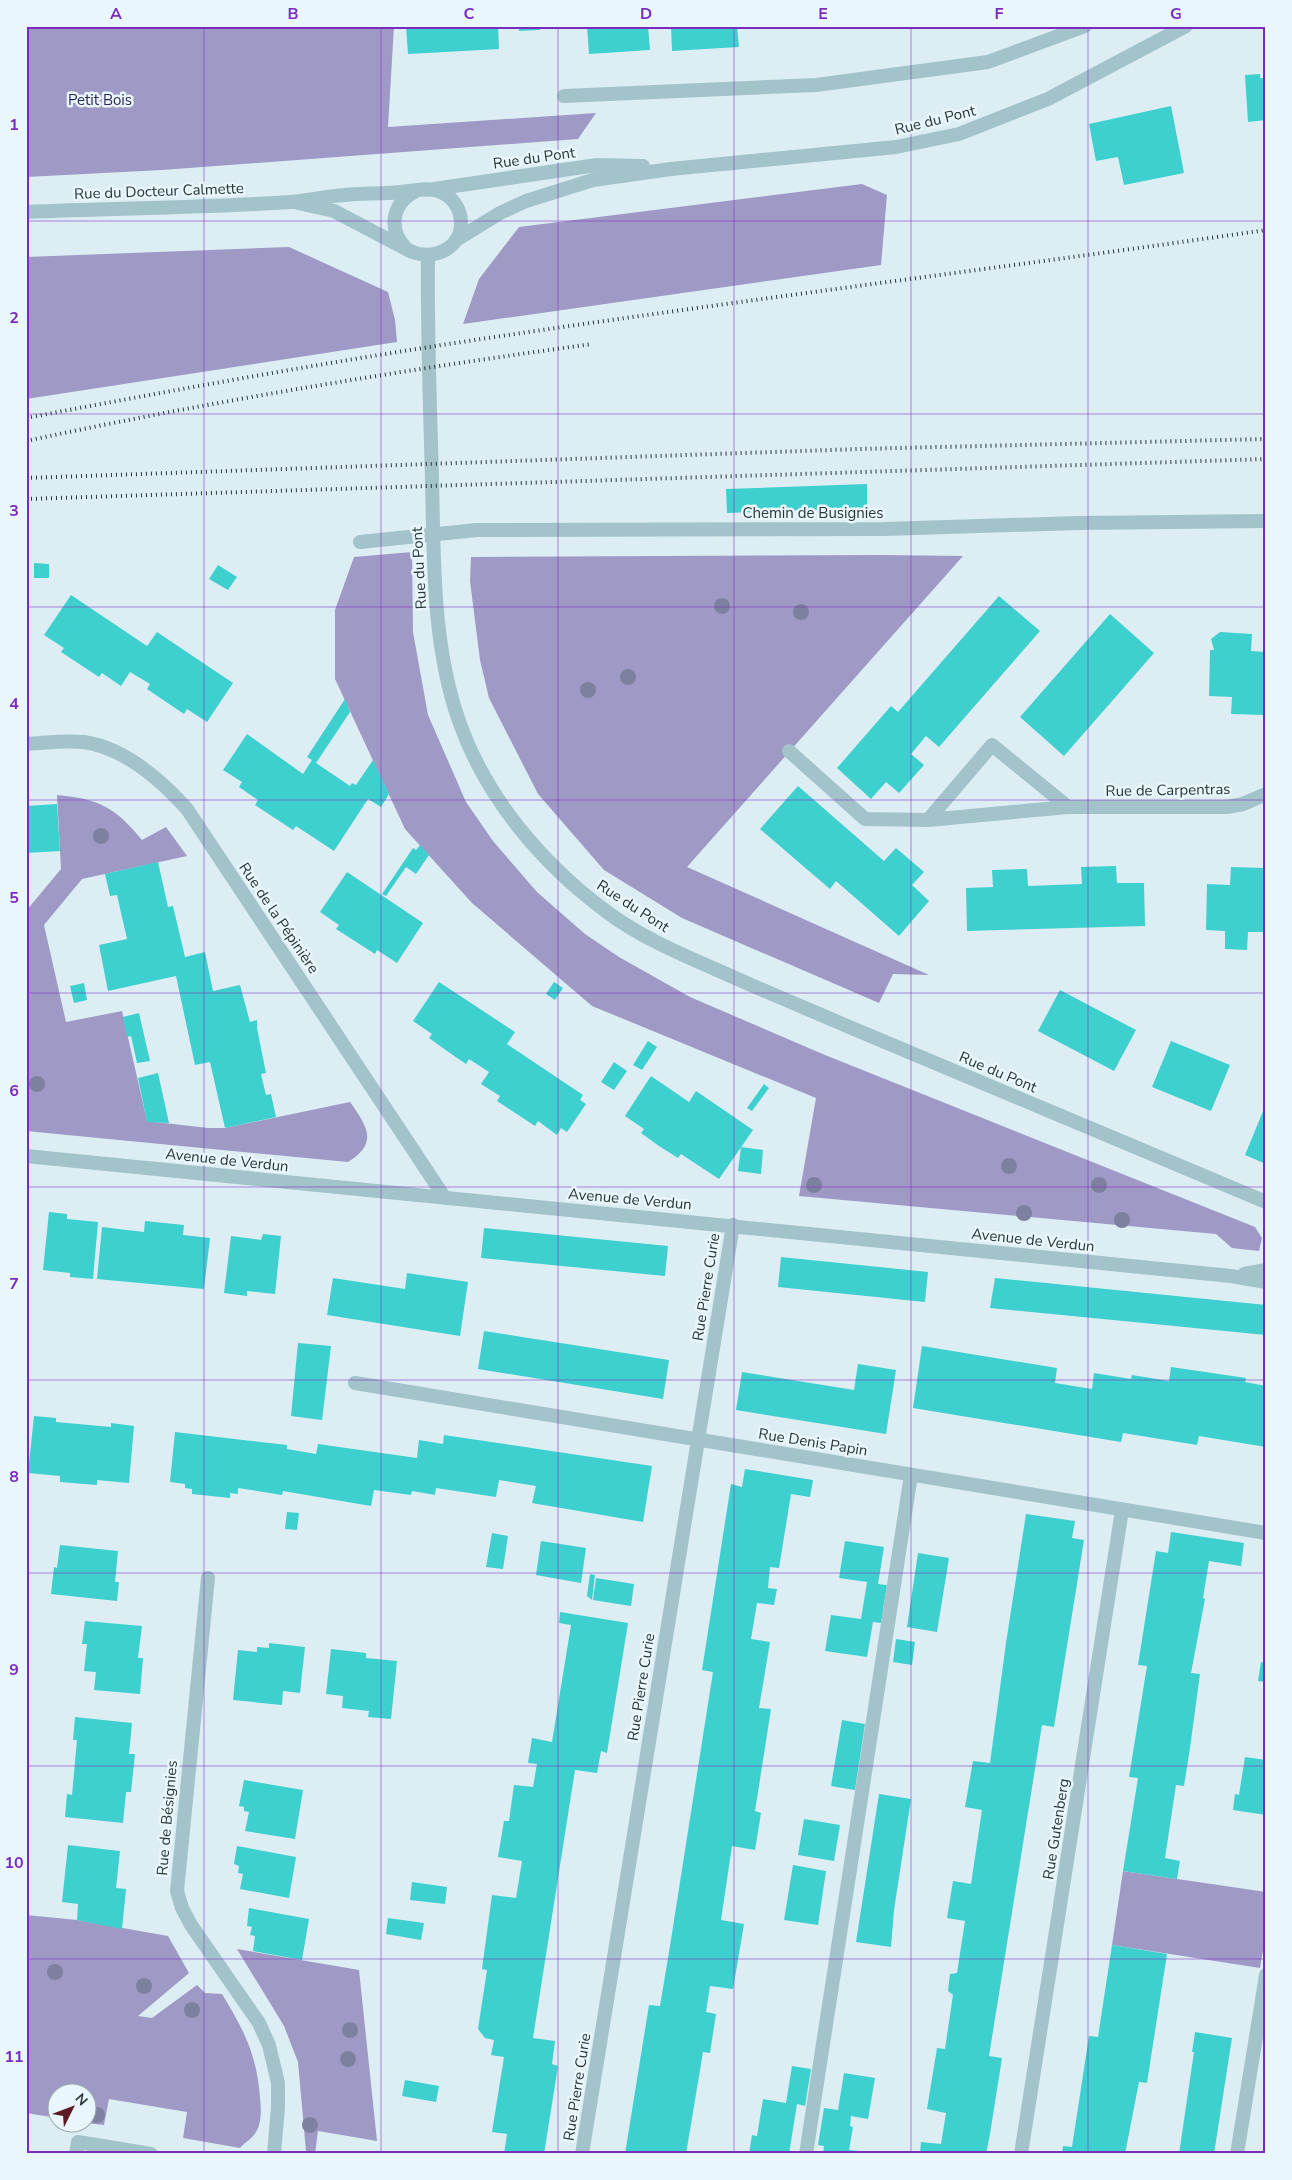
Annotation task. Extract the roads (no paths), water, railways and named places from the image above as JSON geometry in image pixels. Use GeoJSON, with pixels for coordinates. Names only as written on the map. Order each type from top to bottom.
{"type":"FeatureCollection","features":[{"type":"Feature","properties":{"kind":"street"},"geometry":{"type":"LineString","coordinates":[[564,96],[816,85],[988,62],[1085,26]]}},
{"type":"Feature","properties":{"kind":"street","name":"Rue du Pont"},"geometry":{"type":"LineString","coordinates":[[456,240],[500,214],[526,202],[593,180],[671,169],[896,147],[959,134],[1048,99],[1186,26]]}},
{"type":"Feature","properties":{"kind":"street","name":"Rue du Pont"},"geometry":{"type":"LineString","coordinates":[[433,189],[597,165],[616,164],[671,169]]}},
{"type":"Feature","properties":{"kind":"street"},"geometry":{"type":"LineString","coordinates":[[433,189],[448,196],[458,209],[461,225],[456,240],[444,252],[428,255],[417,254],[334,211],[294,202],[344,195],[433,189]]}},
{"type":"Feature","properties":{"kind":"street"},"geometry":{"type":"LineString","coordinates":[[408,249],[398,236],[394,220],[399,204],[416,191]]}},
{"type":"Feature","properties":{"kind":"street","name":"Rue du Docteur Calmette"},"geometry":{"type":"LineString","coordinates":[[26,212],[294,202]]}},
{"type":"Feature","properties":{"kind":"street","name":"Rue du Pont"},"geometry":{"type":"LineString","coordinates":[[428,255],[427,294],[434,562],[438,622],[443,659],[458,717],[479,767],[520,830],[561,873],[610,914],[663,945],[760,989],[1266,1202]]}},
{"type":"Feature","properties":{"kind":"street","name":"Chemin de Busignies"},"geometry":{"type":"LineString","coordinates":[[360,542],[477,530],[884,529],[1078,523],[1266,521]]}},
{"type":"Feature","properties":{"kind":"street","name":"Rue de la Pépinière"},"geometry":{"type":"LineString","coordinates":[[26,744],[84,742],[103,747],[140,766],[173,793],[187,809],[445,1198]]}},
{"type":"Feature","properties":{"kind":"street"},"geometry":{"type":"LineString","coordinates":[[928,820],[992,745],[1068,807]]}},
{"type":"Feature","properties":{"kind":"street","name":"Rue de Carpentras"},"geometry":{"type":"LineString","coordinates":[[789,752],[865,820],[928,820],[1068,807],[1227,807],[1243,804],[1266,794]]}},
{"type":"Feature","properties":{"kind":"street","name":"Avenue de Verdun"},"geometry":{"type":"LineString","coordinates":[[26,1156],[732,1225],[1231,1276],[1266,1282]]}},
{"type":"Feature","properties":{"kind":"street","name":"Rue Pierre Curie"},"geometry":{"type":"LineString","coordinates":[[582,2154],[732,1225]]}},
{"type":"Feature","properties":{"kind":"street","name":"Avenue de Verdun"},"geometry":{"type":"LineString","coordinates":[[1231,1276],[1266,1270]]}},
{"type":"Feature","properties":{"kind":"street","name":"Rue Denis Papin"},"geometry":{"type":"LineString","coordinates":[[355,1383],[1264,1535]]}},
{"type":"Feature","properties":{"kind":"street"},"geometry":{"type":"LineString","coordinates":[[806,2154],[911,1475]]}},
{"type":"Feature","properties":{"kind":"street","name":"Rue Gutenberg"},"geometry":{"type":"LineString","coordinates":[[1021,2154],[1122,1510]]}},
{"type":"Feature","properties":{"kind":"street","name":"Rue de Bésignies"},"geometry":{"type":"LineString","coordinates":[[208,1578],[177,1891],[182,1908],[191,1925],[258,2023],[268,2045],[278,2083],[274,2154]]}},
{"type":"Feature","properties":{"kind":"street"},"geometry":{"type":"LineString","coordinates":[[1237,2154],[1266,1975]]}},
{"type":"Feature","properties":{"kind":"street"},"geometry":{"type":"LineString","coordinates":[[77,2148],[151,2154]]}},
{"type":"Feature","properties":{"kind":"railway"},"geometry":{"type":"LineString","coordinates":[[26,418],[347,360],[455,343],[1266,230]]}},
{"type":"Feature","properties":{"kind":"railway"},"geometry":{"type":"LineString","coordinates":[[26,441],[96,426],[308,387],[592,344]]}},
{"type":"Feature","properties":{"kind":"railway"},"geometry":{"type":"LineString","coordinates":[[26,478],[859,449],[1266,439]]}},
{"type":"Feature","properties":{"kind":"railway"},"geometry":{"type":"LineString","coordinates":[[26,499],[1266,459]]}},
{"type":"Feature","properties":{"kind":"park label","name":"Petit Bois"},"geometry":{"type":"Point","coordinates":[100,100]}}]}
